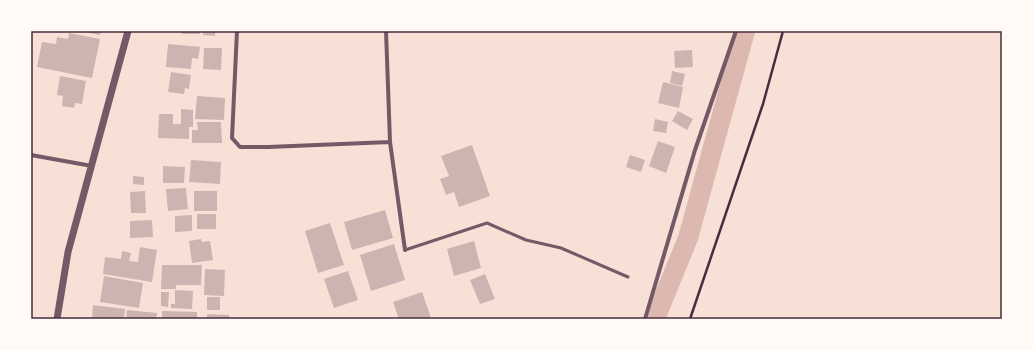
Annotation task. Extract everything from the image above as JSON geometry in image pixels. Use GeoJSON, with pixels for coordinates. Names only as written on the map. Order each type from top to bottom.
{"type":"FeatureCollection","features":[{"type":"Feature","properties":{"kind":"street"},"geometry":{"type":"LineString","coordinates":[[58,319],[68,252],[128,31]]}},
{"type":"Feature","properties":{"kind":"street"},"geometry":{"type":"LineString","coordinates":[[237,31],[232,138],[240,147],[390,142]]}},
{"type":"Feature","properties":{"kind":"street"},"geometry":{"type":"LineString","coordinates":[[386,31],[390,142],[405,250]]}},
{"type":"Feature","properties":{"kind":"street"},"geometry":{"type":"LineString","coordinates":[[645,319],[694,150],[736,31]]}},
{"type":"Feature","properties":{"kind":"street"},"geometry":{"type":"LineString","coordinates":[[31,154],[92,166]]}},
{"type":"Feature","properties":{"kind":"lane"},"geometry":{"type":"LineString","coordinates":[[405,250],[487,224],[526,240],[561,248],[628,277]]}},
{"type":"Feature","properties":{"kind":"path"},"geometry":{"type":"LineString","coordinates":[[690,319],[763,104],[783,31]]}},
{"type":"Feature","properties":{"kind":"building"},"geometry":{"type":"Polygon","coordinates":[[[80,31],[100,31],[100,35],[80,31]]]}},
{"type":"Feature","properties":{"kind":"building"},"geometry":{"type":"Polygon","coordinates":[[[182,31],[200,31],[200,34],[182,34],[182,31]]]}},
{"type":"Feature","properties":{"kind":"building"},"geometry":{"type":"Polygon","coordinates":[[[203,31],[215,31],[215,36],[203,35],[203,31]]]}},
{"type":"Feature","properties":{"kind":"building"},"geometry":{"type":"Polygon","coordinates":[[[69,33],[100,39],[92,78],[37,67],[42,42],[56,44],[57,37],[68,39],[69,33]]]}},
{"type":"Feature","properties":{"kind":"building"},"geometry":{"type":"Polygon","coordinates":[[[168,44],[200,47],[198,59],[192,58],[191,69],[166,67],[168,44]]]}},
{"type":"Feature","properties":{"kind":"building"},"geometry":{"type":"Polygon","coordinates":[[[204,48],[222,48],[221,70],[203,69],[204,48]]]}},
{"type":"Feature","properties":{"kind":"building"},"geometry":{"type":"Polygon","coordinates":[[[692,50],[693,67],[675,68],[674,51],[692,50]]]}},
{"type":"Feature","properties":{"kind":"building"},"geometry":{"type":"Polygon","coordinates":[[[672,71],[685,74],[682,86],[670,83],[672,71]]]}},
{"type":"Feature","properties":{"kind":"building"},"geometry":{"type":"Polygon","coordinates":[[[171,72],[191,75],[189,89],[185,88],[184,94],[168,92],[171,72]]]}},
{"type":"Feature","properties":{"kind":"building"},"geometry":{"type":"Polygon","coordinates":[[[60,76],[86,81],[82,104],[75,103],[74,108],[62,106],[63,96],[57,95],[60,76]]]}},
{"type":"Feature","properties":{"kind":"building"},"geometry":{"type":"Polygon","coordinates":[[[663,82],[683,87],[679,108],[658,103],[663,82]]]}},
{"type":"Feature","properties":{"kind":"building"},"geometry":{"type":"Polygon","coordinates":[[[197,96],[225,98],[224,120],[195,119],[197,96]]]}},
{"type":"Feature","properties":{"kind":"building"},"geometry":{"type":"Polygon","coordinates":[[[181,109],[193,110],[193,127],[189,127],[189,139],[158,138],[159,114],[173,114],[173,124],[181,124],[181,109]]]}},
{"type":"Feature","properties":{"kind":"building"},"geometry":{"type":"Polygon","coordinates":[[[678,111],[693,119],[687,130],[672,121],[678,111]]]}},
{"type":"Feature","properties":{"kind":"building"},"geometry":{"type":"Polygon","coordinates":[[[655,119],[668,122],[666,133],[653,131],[655,119]]]}},
{"type":"Feature","properties":{"kind":"building"},"geometry":{"type":"Polygon","coordinates":[[[197,122],[221,122],[222,143],[192,143],[192,130],[198,130],[197,122]]]}},
{"type":"Feature","properties":{"kind":"building"},"geometry":{"type":"Polygon","coordinates":[[[658,141],[675,147],[666,173],[649,166],[658,141]]]}},
{"type":"Feature","properties":{"kind":"building"},"geometry":{"type":"Polygon","coordinates":[[[472,145],[490,196],[459,207],[454,192],[446,195],[440,179],[449,176],[441,156],[472,145]]]}},
{"type":"Feature","properties":{"kind":"building"},"geometry":{"type":"Polygon","coordinates":[[[630,155],[645,160],[641,172],[626,167],[630,155]]]}},
{"type":"Feature","properties":{"kind":"building"},"geometry":{"type":"Polygon","coordinates":[[[191,160],[221,162],[220,184],[189,182],[191,160]]]}},
{"type":"Feature","properties":{"kind":"building"},"geometry":{"type":"Polygon","coordinates":[[[163,166],[185,167],[184,183],[163,183],[163,166]]]}},
{"type":"Feature","properties":{"kind":"building"},"geometry":{"type":"Polygon","coordinates":[[[133,176],[144,177],[144,185],[133,184],[133,176]]]}},
{"type":"Feature","properties":{"kind":"building"},"geometry":{"type":"Polygon","coordinates":[[[186,188],[188,209],[168,211],[166,189],[186,188]]]}},
{"type":"Feature","properties":{"kind":"building"},"geometry":{"type":"Polygon","coordinates":[[[145,191],[146,213],[131,213],[130,192],[145,191]]]}},
{"type":"Feature","properties":{"kind":"building"},"geometry":{"type":"Polygon","coordinates":[[[194,191],[217,191],[217,211],[194,211],[194,191]]]}},
{"type":"Feature","properties":{"kind":"building"},"geometry":{"type":"Polygon","coordinates":[[[385,210],[393,238],[352,250],[344,222],[385,210]]]}},
{"type":"Feature","properties":{"kind":"building"},"geometry":{"type":"Polygon","coordinates":[[[197,214],[216,214],[216,229],[197,229],[197,214]]]}},
{"type":"Feature","properties":{"kind":"building"},"geometry":{"type":"Polygon","coordinates":[[[192,215],[192,231],[175,232],[175,216],[192,215]]]}},
{"type":"Feature","properties":{"kind":"building"},"geometry":{"type":"Polygon","coordinates":[[[152,220],[153,237],[130,238],[130,221],[152,220]]]}},
{"type":"Feature","properties":{"kind":"building"},"geometry":{"type":"Polygon","coordinates":[[[330,223],[344,265],[318,273],[305,231],[330,223]]]}},
{"type":"Feature","properties":{"kind":"building"},"geometry":{"type":"Polygon","coordinates":[[[201,239],[202,242],[210,241],[213,260],[192,263],[189,241],[201,239]]]}},
{"type":"Feature","properties":{"kind":"building"},"geometry":{"type":"Polygon","coordinates":[[[474,241],[481,268],[454,276],[447,249],[474,241]]]}},
{"type":"Feature","properties":{"kind":"building"},"geometry":{"type":"Polygon","coordinates":[[[394,244],[405,280],[371,291],[360,255],[394,244]]]}},
{"type":"Feature","properties":{"kind":"building"},"geometry":{"type":"Polygon","coordinates":[[[140,247],[157,250],[152,282],[103,274],[105,257],[121,259],[122,251],[131,253],[129,261],[138,262],[140,247]]]}},
{"type":"Feature","properties":{"kind":"building"},"geometry":{"type":"Polygon","coordinates":[[[162,265],[202,265],[201,285],[176,285],[176,289],[161,289],[162,265]]]}},
{"type":"Feature","properties":{"kind":"building"},"geometry":{"type":"Polygon","coordinates":[[[205,269],[225,270],[224,296],[204,295],[205,269]]]}},
{"type":"Feature","properties":{"kind":"building"},"geometry":{"type":"Polygon","coordinates":[[[348,271],[358,300],[334,308],[324,279],[348,271]]]}},
{"type":"Feature","properties":{"kind":"building"},"geometry":{"type":"Polygon","coordinates":[[[485,274],[495,299],[480,304],[470,280],[485,274]]]}},
{"type":"Feature","properties":{"kind":"building"},"geometry":{"type":"Polygon","coordinates":[[[104,276],[143,283],[139,308],[100,302],[104,276]]]}},
{"type":"Feature","properties":{"kind":"building"},"geometry":{"type":"Polygon","coordinates":[[[175,290],[193,291],[192,309],[171,308],[171,304],[175,304],[175,290]]]}},
{"type":"Feature","properties":{"kind":"building"},"geometry":{"type":"Polygon","coordinates":[[[161,292],[169,292],[168,307],[161,306],[161,292]]]}},
{"type":"Feature","properties":{"kind":"building"},"geometry":{"type":"Polygon","coordinates":[[[422,292],[431,318],[399,319],[393,302],[422,292]]]}},
{"type":"Feature","properties":{"kind":"building"},"geometry":{"type":"Polygon","coordinates":[[[207,297],[220,297],[220,310],[207,310],[207,297]]]}},
{"type":"Feature","properties":{"kind":"building"},"geometry":{"type":"Polygon","coordinates":[[[93,305],[125,309],[124,319],[92,319],[93,305]]]}},
{"type":"Feature","properties":{"kind":"building"},"geometry":{"type":"Polygon","coordinates":[[[127,310],[157,313],[156,319],[126,319],[127,310]]]}},
{"type":"Feature","properties":{"kind":"building"},"geometry":{"type":"Polygon","coordinates":[[[162,311],[197,312],[197,319],[162,319],[162,311]]]}},
{"type":"Feature","properties":{"kind":"building"},"geometry":{"type":"Polygon","coordinates":[[[207,314],[229,315],[229,319],[207,319],[207,314]]]}},
{"type":"Feature","properties":{"kind":"waterway"},"geometry":{"type":"LineString","coordinates":[[655,319],[688,238],[745,31]]}}]}
